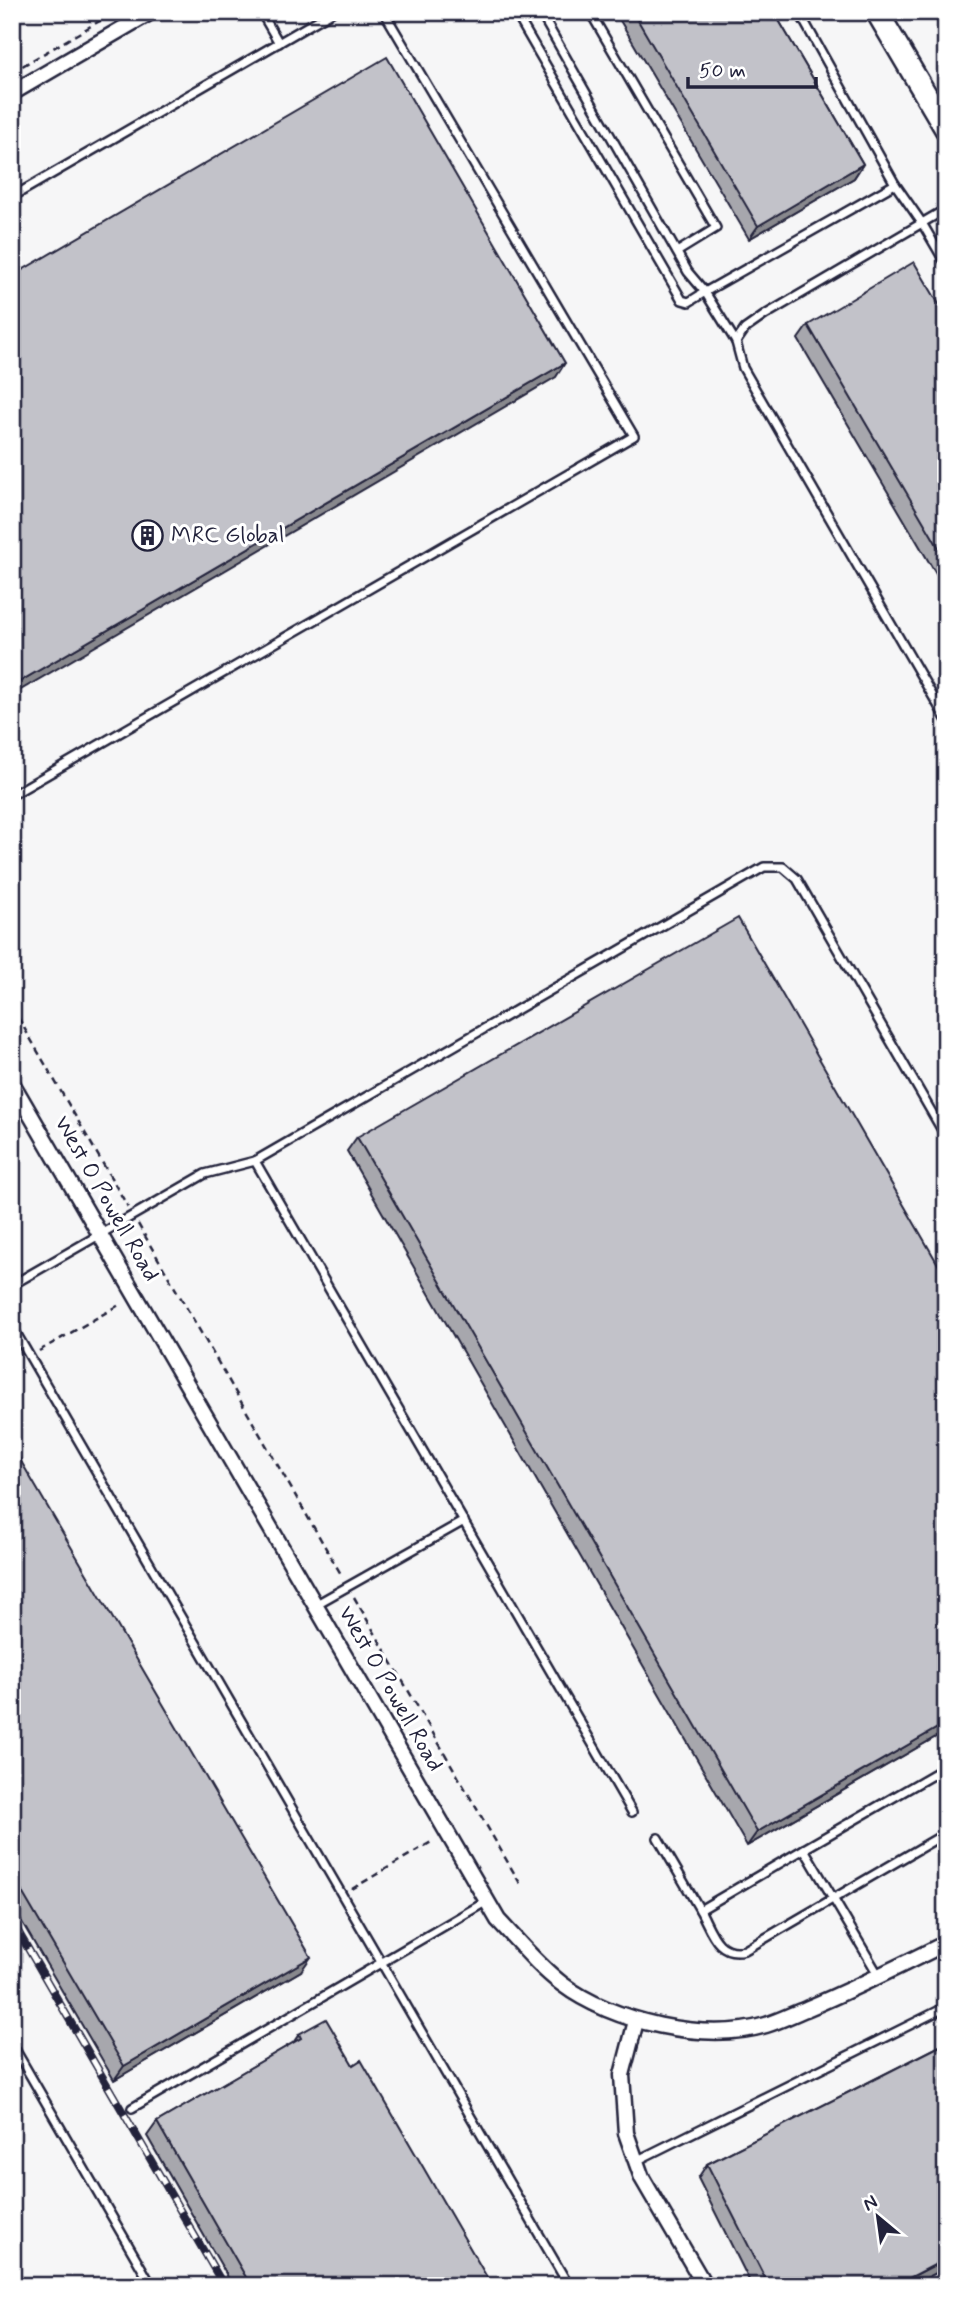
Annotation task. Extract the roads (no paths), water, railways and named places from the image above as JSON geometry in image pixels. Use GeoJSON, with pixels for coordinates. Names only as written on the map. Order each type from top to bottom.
{"type":"FeatureCollection","features":[{"type":"Feature","properties":{"kind":"main road"},"geometry":{"type":"LineString","coordinates":[[877,12],[946,129]]}},
{"type":"Feature","properties":{"kind":"street"},"geometry":{"type":"LineString","coordinates":[[12,93],[151,12]]}},
{"type":"Feature","properties":{"kind":"street","name":"West O Powell Road"},"geometry":{"type":"LineString","coordinates":[[12,1083],[498,1920],[561,1983],[586,2000],[636,2021],[685,2029],[726,2031],[765,2025],[879,1977],[946,1943]]}},
{"type":"Feature","properties":{"kind":"street"},"geometry":{"type":"LineString","coordinates":[[636,2021],[622,2075],[626,2133],[642,2179],[705,2286]]}},
{"type":"Feature","properties":{"kind":"lane"},"geometry":{"type":"LineString","coordinates":[[261,12],[279,43]]}},
{"type":"Feature","properties":{"kind":"lane"},"geometry":{"type":"LineString","coordinates":[[12,197],[332,12]]}},
{"type":"Feature","properties":{"kind":"lane"},"geometry":{"type":"LineString","coordinates":[[12,795],[634,436],[384,12]]}},
{"type":"Feature","properties":{"kind":"lane"},"geometry":{"type":"LineString","coordinates":[[515,12],[682,300],[689,302],[895,184]]}},
{"type":"Feature","properties":{"kind":"lane"},"geometry":{"type":"LineString","coordinates":[[540,12],[688,272],[705,292],[736,342],[743,368],[946,719]]}},
{"type":"Feature","properties":{"kind":"lane"},"geometry":{"type":"LineString","coordinates":[[590,12],[716,228],[677,252]]}},
{"type":"Feature","properties":{"kind":"lane"},"geometry":{"type":"LineString","coordinates":[[799,12],[895,184],[946,264]]}},
{"type":"Feature","properties":{"kind":"lane"},"geometry":{"type":"LineString","coordinates":[[736,342],[745,329],[765,315],[946,208]]}},
{"type":"Feature","properties":{"kind":"lane"},"geometry":{"type":"LineString","coordinates":[[12,1285],[205,1174],[255,1161],[764,867],[783,866],[797,879],[946,1136]]}},
{"type":"Feature","properties":{"kind":"lane"},"geometry":{"type":"LineString","coordinates":[[255,1161],[632,1812]]}},
{"type":"Feature","properties":{"kind":"lane"},"geometry":{"type":"LineString","coordinates":[[12,1326],[569,2286]]}},
{"type":"Feature","properties":{"kind":"lane"},"geometry":{"type":"LineString","coordinates":[[316,1605],[464,1521]]}},
{"type":"Feature","properties":{"kind":"lane"},"geometry":{"type":"LineString","coordinates":[[700,1910],[946,1767]]}},
{"type":"Feature","properties":{"kind":"lane"},"geometry":{"type":"LineString","coordinates":[[657,1838],[718,1942],[729,1952],[737,1952],[745,1950],[946,1833]]}},
{"type":"Feature","properties":{"kind":"lane"},"geometry":{"type":"LineString","coordinates":[[804,1849],[879,1977]]}},
{"type":"Feature","properties":{"kind":"lane"},"geometry":{"type":"LineString","coordinates":[[132,2108],[487,1901]]}},
{"type":"Feature","properties":{"kind":"lane"},"geometry":{"type":"LineString","coordinates":[[636,2161],[946,2007]]}},
{"type":"Feature","properties":{"kind":"lane"},"geometry":{"type":"LineString","coordinates":[[12,2045],[152,2286]]}},
{"type":"Feature","properties":{"kind":"railway"},"geometry":{"type":"LineString","coordinates":[[12,1921],[224,2286]]}},
{"type":"Feature","properties":{"kind":"place","name":"MRC Global"},"geometry":{"type":"Point","coordinates":[148,536]}}]}
